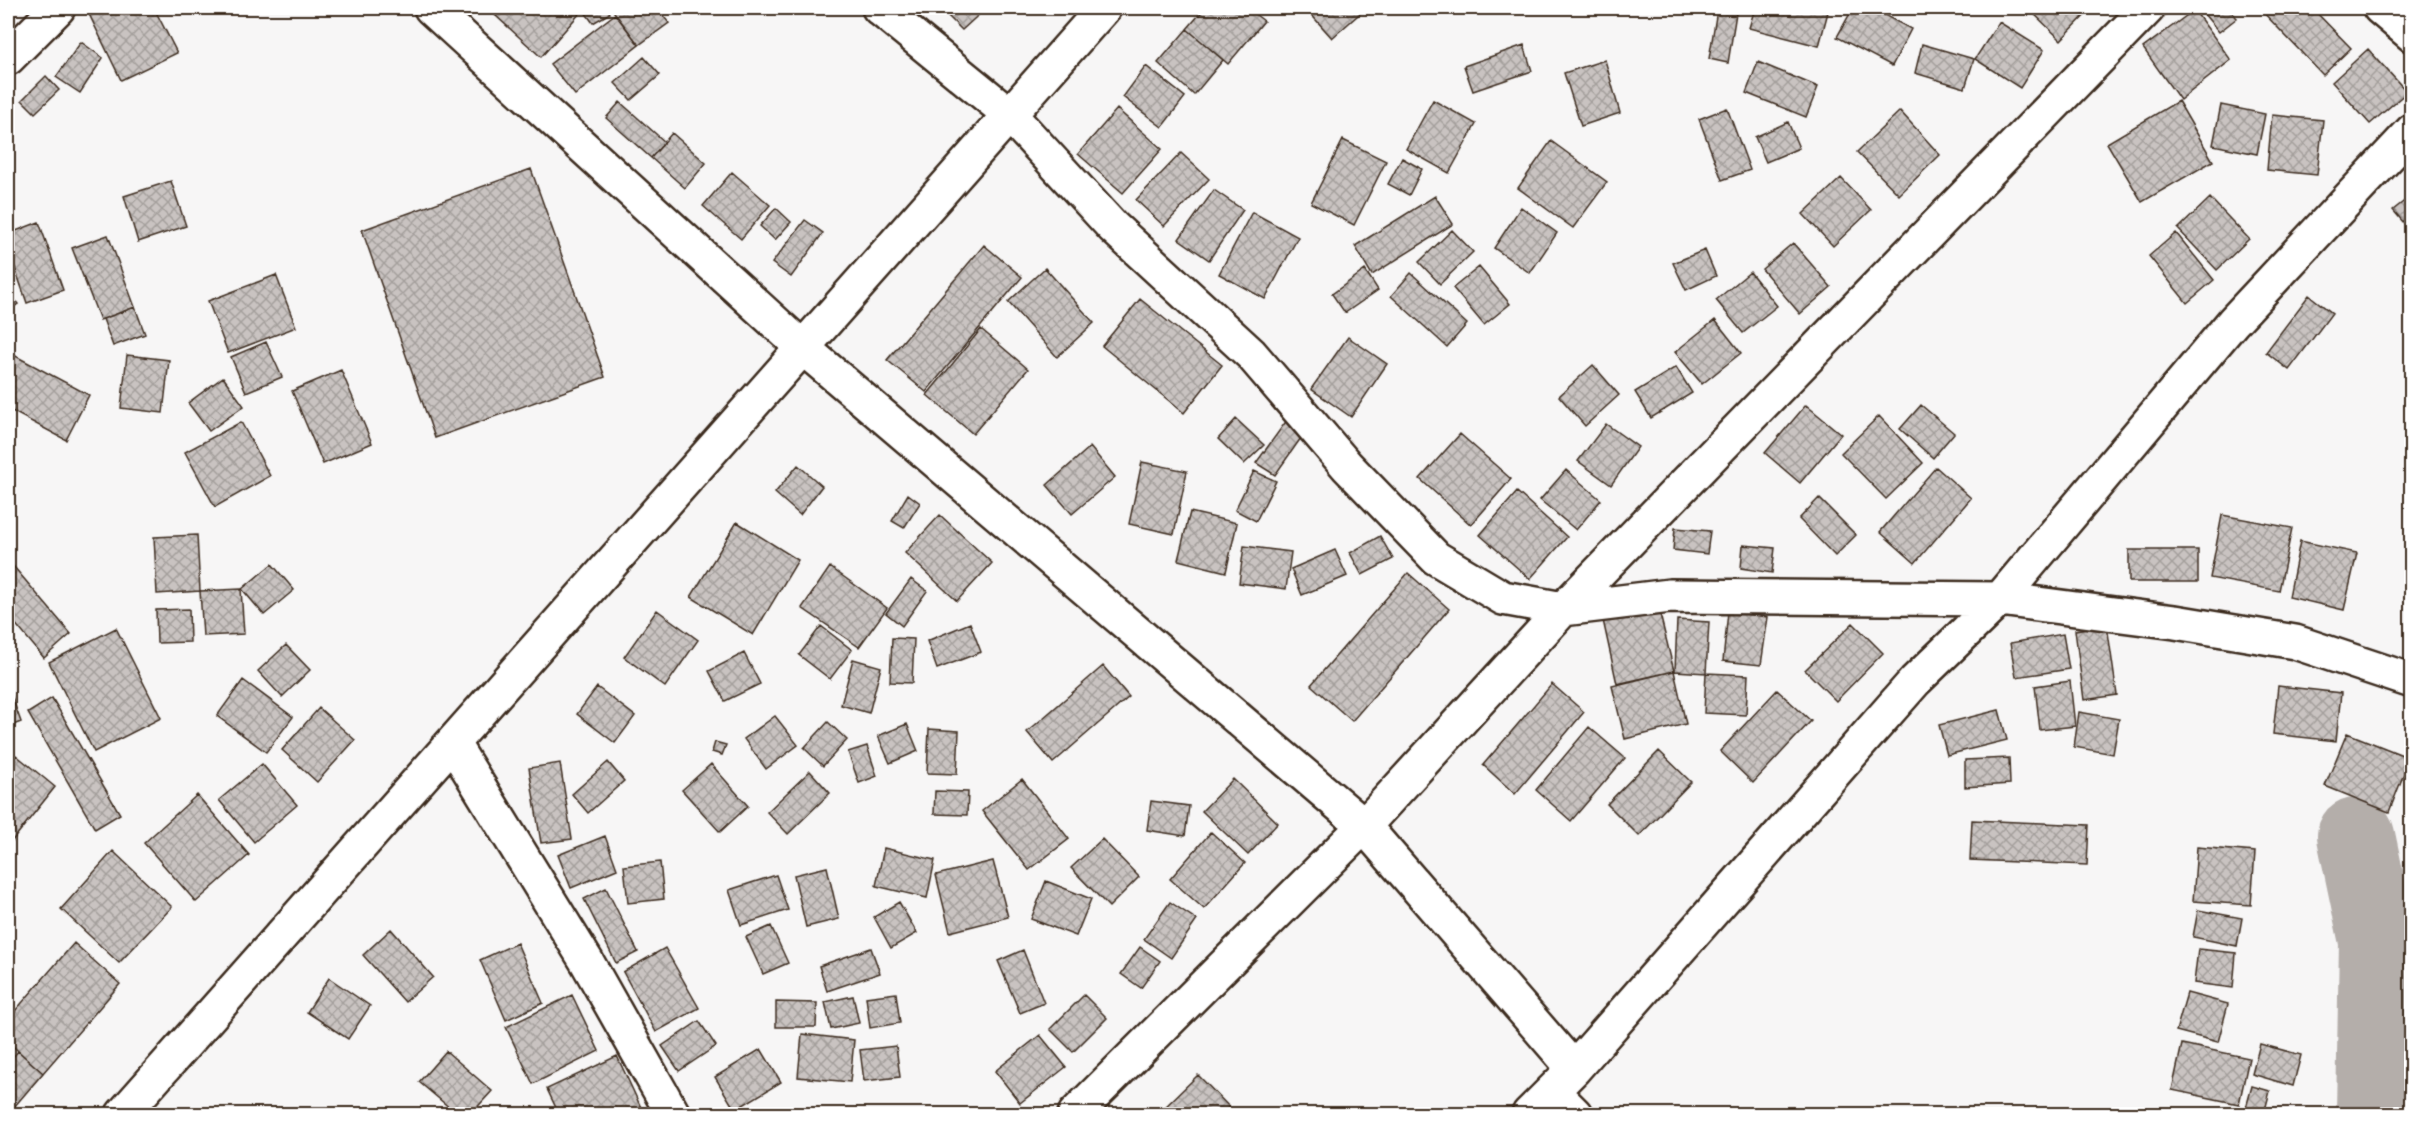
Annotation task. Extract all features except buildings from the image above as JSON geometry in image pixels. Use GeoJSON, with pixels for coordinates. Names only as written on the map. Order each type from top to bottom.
{"type":"FeatureCollection","features":[{"type":"Feature","properties":{"kind":"street"},"geometry":{"type":"LineString","coordinates":[[8,58],[58,8]]}},
{"type":"Feature","properties":{"kind":"street"},"geometry":{"type":"LineString","coordinates":[[431,8],[803,348],[1364,826],[1563,1080],[1575,1114]]}},
{"type":"Feature","properties":{"kind":"street"},"geometry":{"type":"LineString","coordinates":[[879,8],[1009,114],[1113,227],[1251,354],[1347,466],[1436,558],[1503,597],[1563,609],[1670,596],[2000,599],[2175,622],[2295,642],[2412,681]]}},
{"type":"Feature","properties":{"kind":"street"},"geometry":{"type":"LineString","coordinates":[[123,1114],[1104,8]]}},
{"type":"Feature","properties":{"kind":"street"},"geometry":{"type":"LineString","coordinates":[[1075,1114],[1364,826],[1563,609],[2148,8]]}},
{"type":"Feature","properties":{"kind":"street"},"geometry":{"type":"LineString","coordinates":[[2379,8],[2412,35]]}},
{"type":"Feature","properties":{"kind":"street"},"geometry":{"type":"LineString","coordinates":[[1529,1114],[1563,1080],[1915,681],[2000,599],[2233,322],[2412,131]]}},
{"type":"Feature","properties":{"kind":"street"},"geometry":{"type":"LineString","coordinates":[[453,744],[587,962],[673,1114]]}},
{"type":"Feature","properties":{"kind":"waterway"},"geometry":{"type":"LineString","coordinates":[[2356,836],[2378,941],[2375,1114]]}}]}
